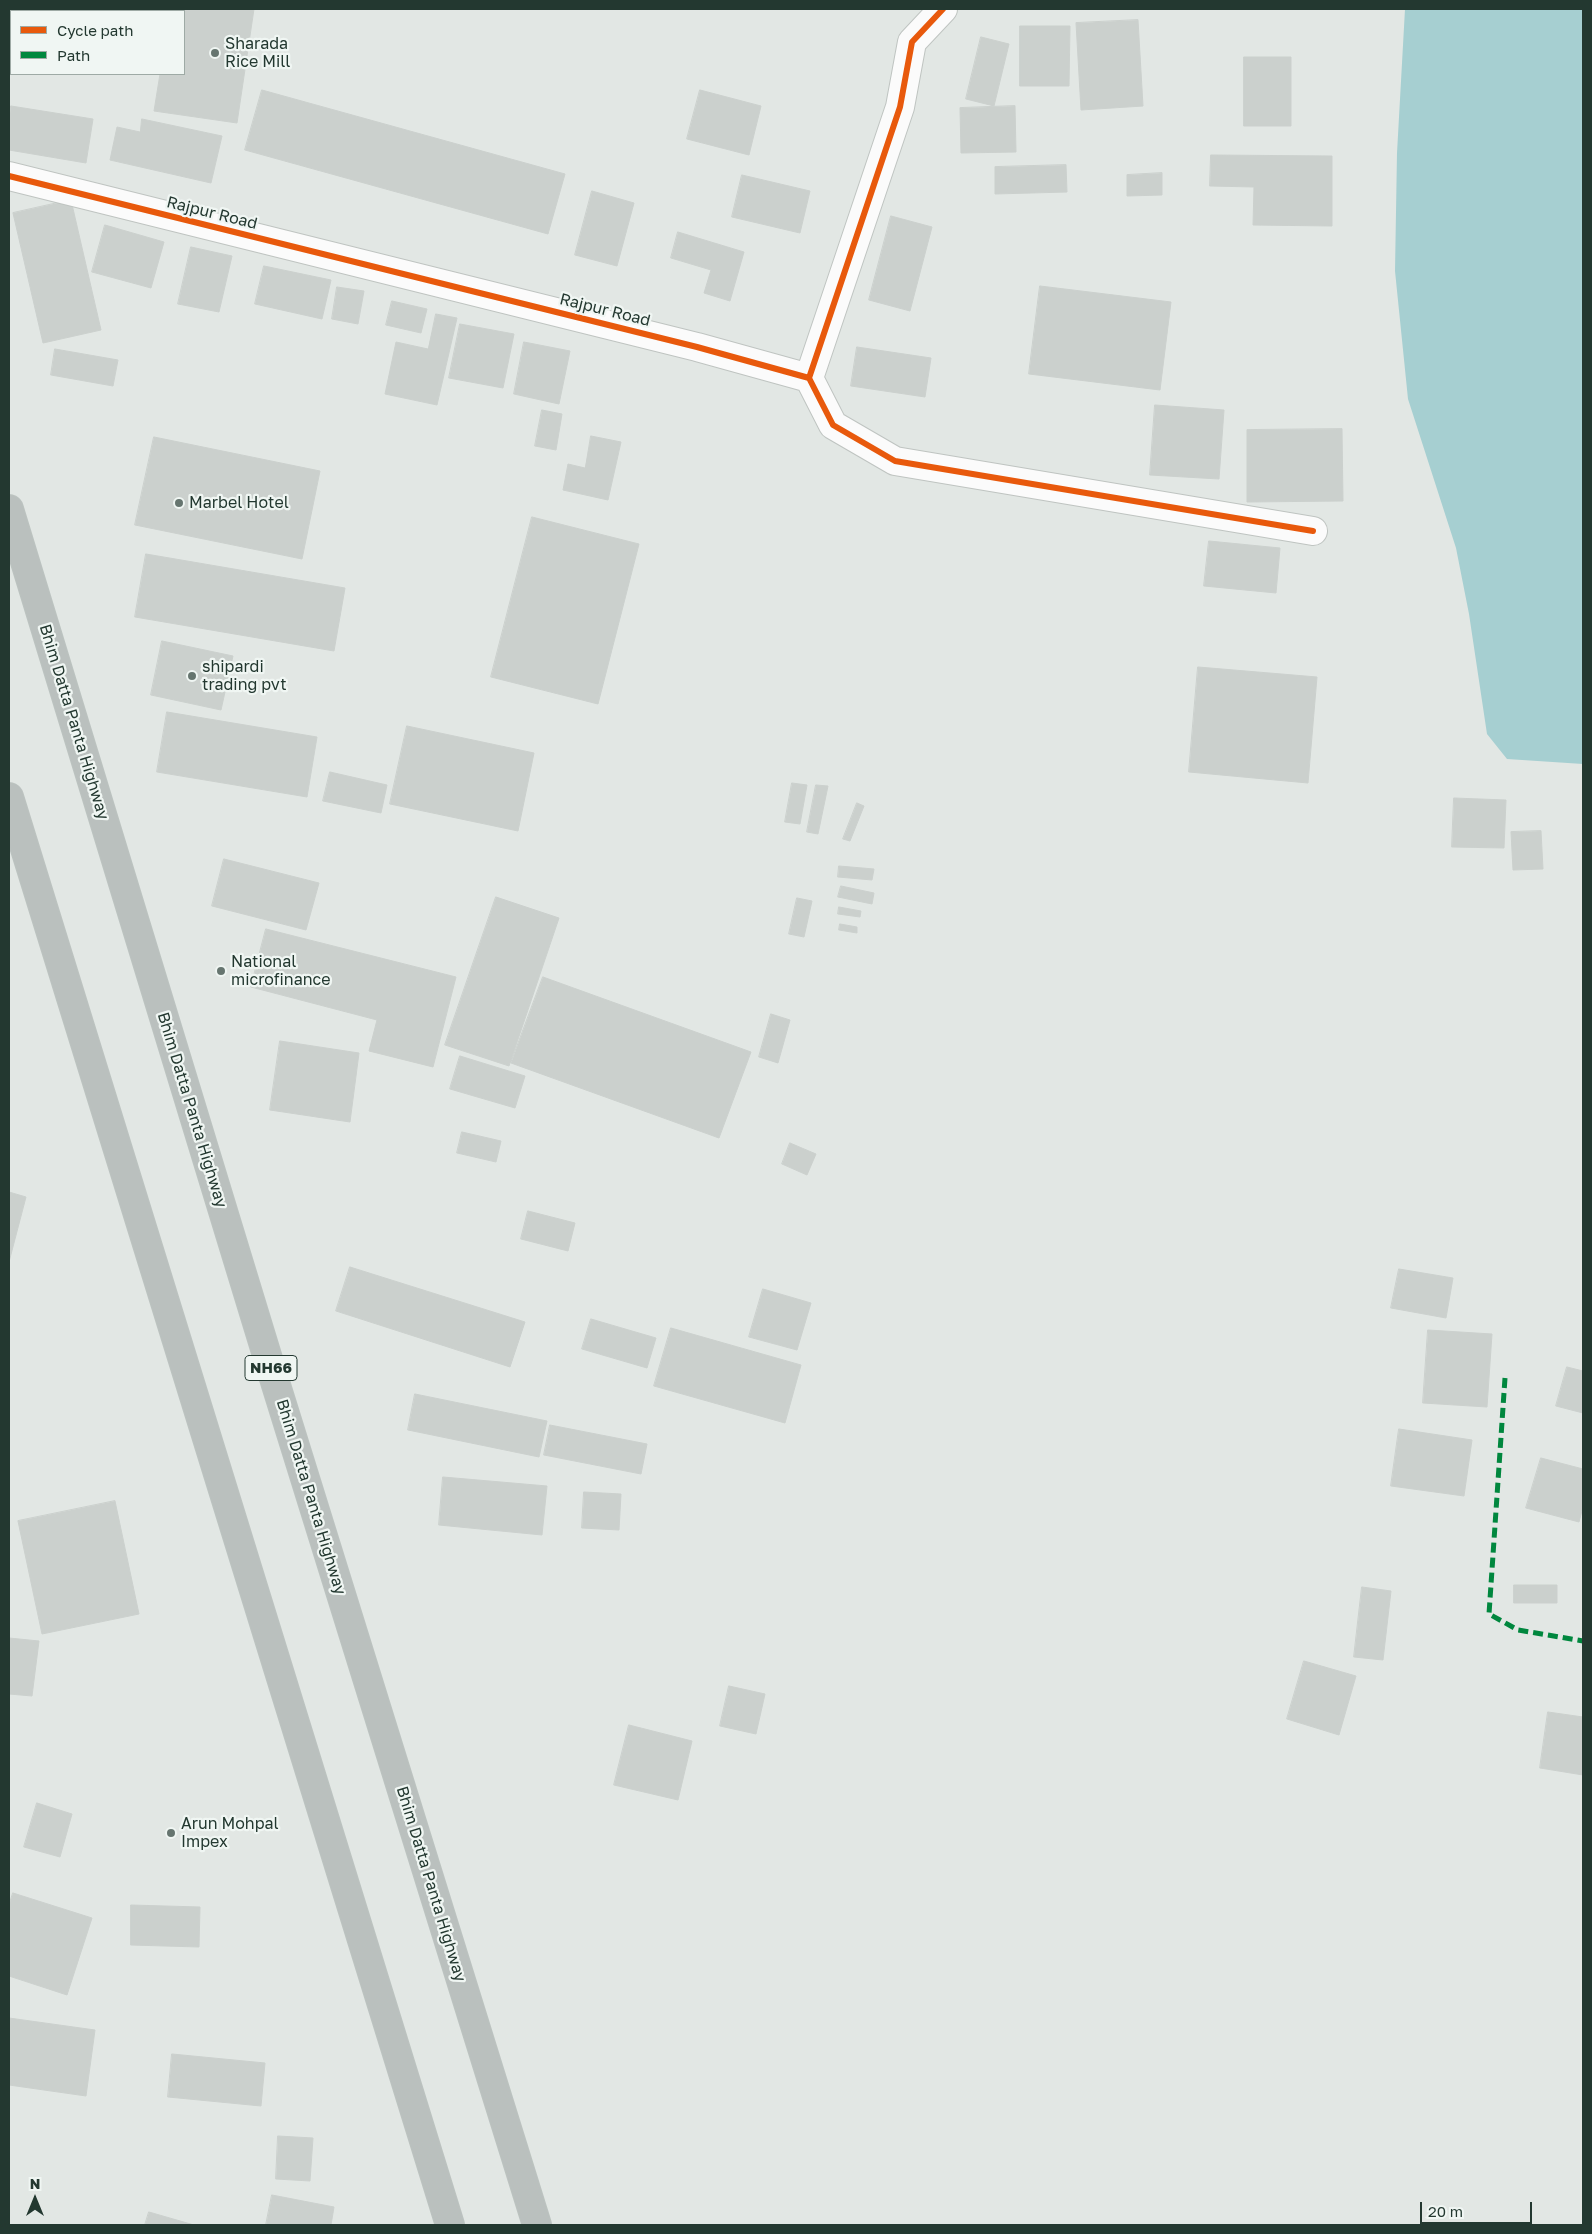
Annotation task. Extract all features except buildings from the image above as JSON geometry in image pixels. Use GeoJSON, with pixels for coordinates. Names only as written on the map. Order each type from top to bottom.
{"type":"FeatureCollection","features":[{"type":"Feature","properties":{"kind":"highway","name":"Bhim Datta Panta Highway"},"geometry":{"type":"LineString","coordinates":[[9,509],[273,1376],[537,2225]]}},
{"type":"Feature","properties":{"kind":"highway"},"geometry":{"type":"LineString","coordinates":[[9,797],[450,2225]]}},
{"type":"Feature","properties":{"kind":"street"},"geometry":{"type":"LineString","coordinates":[[943,9],[912,42],[900,107],[809,378],[833,425],[895,461],[1313,531]]}},
{"type":"Feature","properties":{"kind":"street","name":"Rajpur Road"},"geometry":{"type":"LineString","coordinates":[[9,176],[698,347],[809,378]]}},
{"type":"Feature","properties":{"kind":"water"},"geometry":{"type":"Polygon","coordinates":[[[1405,9],[1583,9],[1583,764],[1507,759],[1487,734],[1469,614],[1456,548],[1408,399],[1395,271],[1397,153],[1405,9]]]}},
{"type":"Feature","properties":{"kind":"marked path"},"geometry":{"type":"LineString","coordinates":[[1505,1378],[1489,1614],[1518,1630],[1583,1641]]}},
{"type":"Feature","properties":{"kind":"cycle path"},"geometry":{"type":"LineString","coordinates":[[9,176],[697,347],[809,378],[900,107],[912,42],[943,9]]}},
{"type":"Feature","properties":{"kind":"cycle path"},"geometry":{"type":"LineString","coordinates":[[809,378],[833,425],[895,461],[1313,531]]}},
{"type":"Feature","properties":{"kind":"place","name":"Sharada Rice Mill"},"geometry":{"type":"Point","coordinates":[215,53]}},
{"type":"Feature","properties":{"kind":"place","name":"Marbel Hotel"},"geometry":{"type":"Point","coordinates":[179,503]}},
{"type":"Feature","properties":{"kind":"place","name":"shipardi trading pvt"},"geometry":{"type":"Point","coordinates":[192,676]}},
{"type":"Feature","properties":{"kind":"place","name":"National microfinance"},"geometry":{"type":"Point","coordinates":[221,971]}},
{"type":"Feature","properties":{"kind":"place","name":"Arun Mohpal Impex"},"geometry":{"type":"Point","coordinates":[171,1833]}}]}
